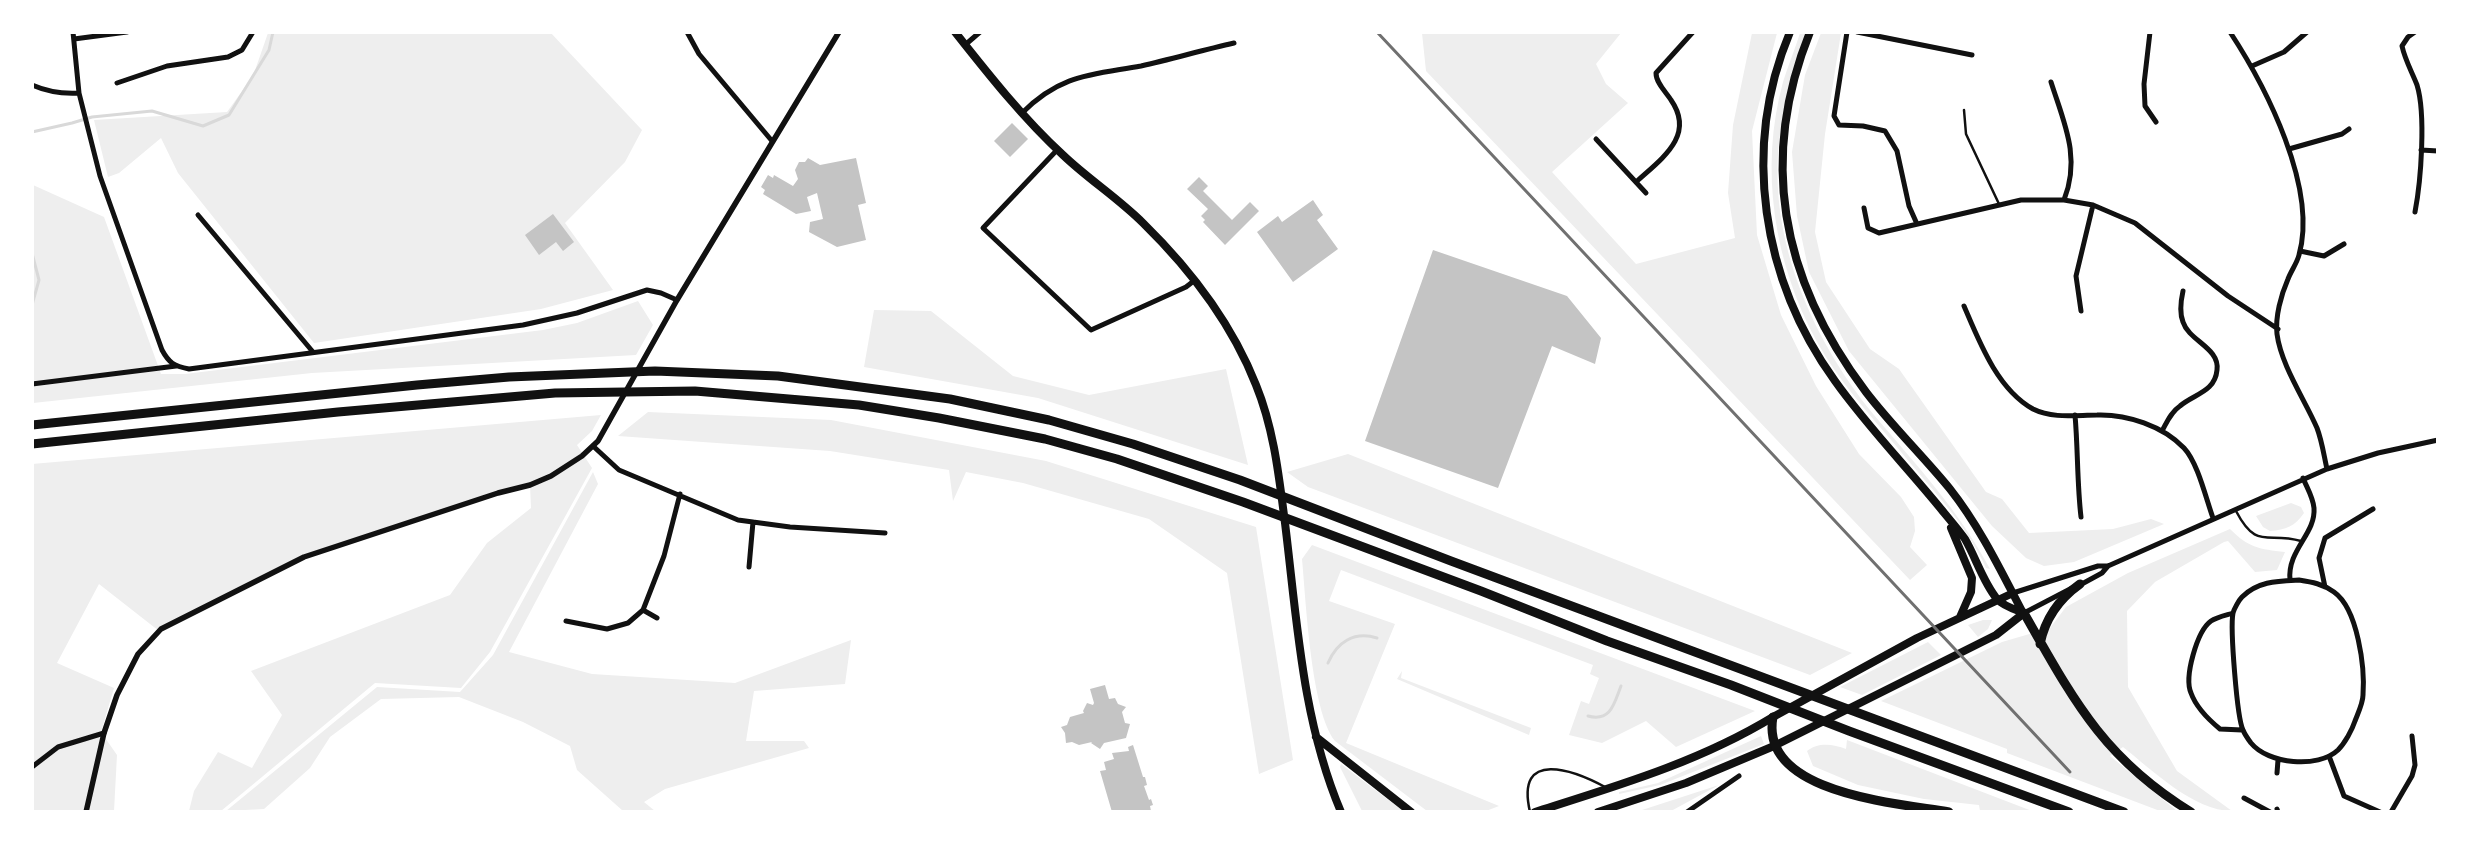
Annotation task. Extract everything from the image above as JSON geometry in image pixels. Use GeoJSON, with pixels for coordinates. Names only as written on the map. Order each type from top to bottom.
{"type":"FeatureCollection","features":[{"type":"Feature","properties":{"kind":"highway"},"geometry":{"type":"LineString","coordinates":[[32,425],[509,377],[656,371],[778,376],[877,388],[993,408],[1049,420],[1133,444],[1240,480],[2124,812]]}},
{"type":"Feature","properties":{"kind":"highway"},"geometry":{"type":"LineString","coordinates":[[32,444],[470,399],[555,393],[695,391],[859,404],[939,418],[1045,440],[1117,459],[1242,502],[1481,591],[1607,642],[1730,685],[2069,812]]}},
{"type":"Feature","properties":{"kind":"highway"},"geometry":{"type":"LineString","coordinates":[[2040,645],[2043,632],[2053,610],[2068,592],[2080,584]]}},
{"type":"Feature","properties":{"kind":"highway"},"geometry":{"type":"LineString","coordinates":[[2024,613],[2040,645],[2070,695],[2101,736],[2137,772],[2191,812]]}},
{"type":"Feature","properties":{"kind":"highway"},"geometry":{"type":"LineString","coordinates":[[1773,717],[1771,730],[1774,746],[1794,769],[1818,784],[1852,794],[1948,812]]}},
{"type":"Feature","properties":{"kind":"main road"},"geometry":{"type":"LineString","coordinates":[[955,32],[1022,113],[1057,150],[1142,222],[1195,280],[1232,337],[1248,368],[1264,406],[1278,469],[1301,662],[1316,737],[1324,769],[1341,812]]}},
{"type":"Feature","properties":{"kind":"main road"},"geometry":{"type":"LineString","coordinates":[[1790,32],[1768,110],[1762,165],[1768,225],[1783,282],[1805,332],[1834,380],[1865,421],[1964,537],[1998,600],[2024,613]]}},
{"type":"Feature","properties":{"kind":"main road"},"geometry":{"type":"LineString","coordinates":[[1810,32],[1796,78],[1788,115],[1783,157],[1787,222],[1799,273],[1819,318],[1848,367],[1886,416],[1950,489],[1976,526],[2024,613]]}},
{"type":"Feature","properties":{"kind":"main road"},"geometry":{"type":"LineString","coordinates":[[1937,504],[1957,539],[1972,578],[1971,592],[1958,618]]}},
{"type":"Feature","properties":{"kind":"main road"},"geometry":{"type":"LineString","coordinates":[[1535,812],[1699,756],[1918,638],[2013,593]]}},
{"type":"Feature","properties":{"kind":"main road"},"geometry":{"type":"LineString","coordinates":[[1598,812],[1694,780],[1774,746],[1987,639],[2024,613]]}},
{"type":"Feature","properties":{"kind":"main road"},"geometry":{"type":"LineString","coordinates":[[1316,737],[1411,812]]}},
{"type":"Feature","properties":{"kind":"street"},"geometry":{"type":"LineString","coordinates":[[73,32],[79,93],[100,176],[162,350],[168,362],[176,366]]}},
{"type":"Feature","properties":{"kind":"street"},"geometry":{"type":"LineString","coordinates":[[74,39],[127,32]]}},
{"type":"Feature","properties":{"kind":"street"},"geometry":{"type":"LineString","coordinates":[[117,83],[167,66],[228,57],[242,50],[252,32]]}},
{"type":"Feature","properties":{"kind":"street"},"geometry":{"type":"LineString","coordinates":[[687,32],[699,54],[772,141]]}},
{"type":"Feature","properties":{"kind":"street"},"geometry":{"type":"LineString","coordinates":[[86,812],[104,733],[117,695],[133,661],[148,641],[161,628],[304,557],[498,493],[530,485],[570,465],[592,446],[611,420],[677,300],[839,32]]}},
{"type":"Feature","properties":{"kind":"street"},"geometry":{"type":"LineString","coordinates":[[965,46],[980,32]]}},
{"type":"Feature","properties":{"kind":"street"},"geometry":{"type":"LineString","coordinates":[[1636,182],[1667,153],[1677,137],[1679,114],[1658,82],[1656,73],[1693,32]]}},
{"type":"Feature","properties":{"kind":"street"},"geometry":{"type":"LineString","coordinates":[[1847,32],[1834,116],[1838,125],[1862,126],[1885,131],[1897,151],[1909,206],[1917,224]]}},
{"type":"Feature","properties":{"kind":"street"},"geometry":{"type":"LineString","coordinates":[[1857,32],[1972,54]]}},
{"type":"Feature","properties":{"kind":"street"},"geometry":{"type":"LineString","coordinates":[[2150,32],[2144,84],[2145,106],[2156,122]]}},
{"type":"Feature","properties":{"kind":"street"},"geometry":{"type":"LineString","coordinates":[[2230,32],[2252,66],[2289,150],[2300,189],[2303,232],[2300,251],[2280,304],[2278,329],[2284,359],[2318,431],[2327,469]]}},
{"type":"Feature","properties":{"kind":"street"},"geometry":{"type":"LineString","coordinates":[[2252,66],[2284,52],[2308,32]]}},
{"type":"Feature","properties":{"kind":"street"},"geometry":{"type":"LineString","coordinates":[[2415,32],[2408,37],[2402,46],[2406,61],[2417,86],[2420,107],[2420,188],[2415,212]]}},
{"type":"Feature","properties":{"kind":"street"},"geometry":{"type":"LineString","coordinates":[[1022,113],[1052,88],[1072,79],[1141,66],[1234,43]]}},
{"type":"Feature","properties":{"kind":"street"},"geometry":{"type":"LineString","coordinates":[[2052,82],[2073,163],[2064,200]]}},
{"type":"Feature","properties":{"kind":"street"},"geometry":{"type":"LineString","coordinates":[[32,85],[51,92],[79,93]]}},
{"type":"Feature","properties":{"kind":"street"},"geometry":{"type":"LineString","coordinates":[[2289,150],[2342,134],[2349,129]]}},
{"type":"Feature","properties":{"kind":"street"},"geometry":{"type":"LineString","coordinates":[[1596,139],[1646,193]]}},
{"type":"Feature","properties":{"kind":"street"},"geometry":{"type":"LineString","coordinates":[[1057,150],[983,228],[1091,330],[1186,287],[1195,280]]}},
{"type":"Feature","properties":{"kind":"street"},"geometry":{"type":"LineString","coordinates":[[2421,150],[2438,151]]}},
{"type":"Feature","properties":{"kind":"street"},"geometry":{"type":"LineString","coordinates":[[1864,208],[1868,228],[1879,233],[2021,200],[2064,200],[2093,205],[2135,223],[2228,296],[2278,329]]}},
{"type":"Feature","properties":{"kind":"street"},"geometry":{"type":"LineString","coordinates":[[2081,311],[2076,276],[2093,205]]}},
{"type":"Feature","properties":{"kind":"street"},"geometry":{"type":"LineString","coordinates":[[198,215],[313,352]]}},
{"type":"Feature","properties":{"kind":"street"},"geometry":{"type":"LineString","coordinates":[[2300,251],[2324,256],[2344,244]]}},
{"type":"Feature","properties":{"kind":"street"},"geometry":{"type":"LineString","coordinates":[[32,384],[176,366],[189,368],[546,321],[647,290],[662,293],[677,300]]}},
{"type":"Feature","properties":{"kind":"street"},"geometry":{"type":"LineString","coordinates":[[2162,431],[2179,406],[2204,392],[2212,384],[2217,370],[2215,357],[2185,327],[2181,309],[2183,291]]}},
{"type":"Feature","properties":{"kind":"street"},"geometry":{"type":"LineString","coordinates":[[1964,306],[1991,362],[2010,390],[2032,408],[2046,414],[2121,417],[2162,431],[2186,450],[2195,467],[2213,518]]}},
{"type":"Feature","properties":{"kind":"street"},"geometry":{"type":"LineString","coordinates":[[2075,415],[2078,447],[2076,477],[2081,517]]}},
{"type":"Feature","properties":{"kind":"street"},"geometry":{"type":"LineString","coordinates":[[2013,593],[2098,566],[2108,566],[2235,508],[2327,469],[2378,453],[2438,440]]}},
{"type":"Feature","properties":{"kind":"street"},"geometry":{"type":"LineString","coordinates":[[592,446],[619,470],[680,494],[738,520],[885,533]]}},
{"type":"Feature","properties":{"kind":"street"},"geometry":{"type":"LineString","coordinates":[[2290,580],[2293,556],[2311,525],[2314,510],[2303,478]]}},
{"type":"Feature","properties":{"kind":"street"},"geometry":{"type":"LineString","coordinates":[[566,621],[607,629],[628,623],[643,610],[664,556],[680,494]]}},
{"type":"Feature","properties":{"kind":"street"},"geometry":{"type":"LineString","coordinates":[[2325,587],[2319,558],[2325,538],[2373,510]]}},
{"type":"Feature","properties":{"kind":"street"},"geometry":{"type":"LineString","coordinates":[[749,567],[753,522]]}},
{"type":"Feature","properties":{"kind":"street"},"geometry":{"type":"LineString","coordinates":[[2024,613],[2065,590],[2102,573],[2108,566]]}},
{"type":"Feature","properties":{"kind":"street"},"geometry":{"type":"LineString","coordinates":[[2290,580],[2318,583],[2336,593],[2349,613],[2360,644],[2363,697],[2354,726],[2338,749],[2329,756],[2312,760],[2278,760],[2264,755],[2252,744],[2242,730],[2237,694],[2233,613],[2241,597],[2259,584],[2290,580]]}},
{"type":"Feature","properties":{"kind":"street"},"geometry":{"type":"LineString","coordinates":[[643,610],[657,618]]}},
{"type":"Feature","properties":{"kind":"street"},"geometry":{"type":"LineString","coordinates":[[2233,613],[2211,621],[2202,633],[2195,649],[2190,671],[2190,693],[2207,718],[2220,729],[2242,730]]}},
{"type":"Feature","properties":{"kind":"street"},"geometry":{"type":"LineString","coordinates":[[32,767],[58,747],[104,733]]}},
{"type":"Feature","properties":{"kind":"street"},"geometry":{"type":"LineString","coordinates":[[2391,812],[2412,776],[2415,766],[2412,736]]}},
{"type":"Feature","properties":{"kind":"street"},"geometry":{"type":"LineString","coordinates":[[2329,756],[2344,796],[2380,812]]}},
{"type":"Feature","properties":{"kind":"street"},"geometry":{"type":"LineString","coordinates":[[2277,773],[2278,760]]}},
{"type":"Feature","properties":{"kind":"street"},"geometry":{"type":"LineString","coordinates":[[1687,812],[1739,776]]}},
{"type":"Feature","properties":{"kind":"street"},"geometry":{"type":"LineString","coordinates":[[2244,798],[2270,812]]}},
{"type":"Feature","properties":{"kind":"lane"},"geometry":{"type":"LineString","coordinates":[[1964,110],[1966,134],[2000,206]]}},
{"type":"Feature","properties":{"kind":"lane"},"geometry":{"type":"LineString","coordinates":[[2235,508],[2243,525],[2255,535],[2301,541]]}},
{"type":"Feature","properties":{"kind":"lane"},"geometry":{"type":"LineString","coordinates":[[1530,812],[1527,801],[1528,783],[1533,774],[1546,768],[1560,769],[1608,788]]}},
{"type":"Feature","properties":{"kind":"shaded area"},"geometry":{"type":"Polygon","coordinates":[[[550,32],[642,130],[625,162],[565,223],[613,290],[541,309],[314,343],[178,173],[161,138],[119,173],[108,177],[94,120],[227,112],[253,76],[268,33],[550,32]]]}},
{"type":"Feature","properties":{"kind":"shaded area"},"geometry":{"type":"Polygon","coordinates":[[[1422,33],[1621,33],[1596,64],[1606,84],[1628,103],[1552,172],[1636,264],[1735,238],[1728,193],[1733,125],[1752,33],[1777,33],[1752,131],[1757,235],[1781,315],[1816,386],[1859,454],[1901,497],[1914,517],[1915,531],[1910,547],[1927,565],[1910,580],[1426,71],[1422,33]]]}},
{"type":"Feature","properties":{"kind":"shaded area"},"geometry":{"type":"Polygon","coordinates":[[[1800,33],[1807,33],[1783,116],[1777,166],[1779,205],[1786,243],[1797,280],[1812,317],[1830,352],[1851,384],[1874,415],[1951,507],[1978,547],[1990,569],[1986,568],[1957,519],[1834,370],[1802,312],[1790,280],[1781,248],[1775,215],[1772,182],[1772,148],[1783,82],[1800,33]]]}},
{"type":"Feature","properties":{"kind":"shaded area"},"geometry":{"type":"Polygon","coordinates":[[[1821,33],[1841,33],[1825,134],[1815,232],[1826,282],[1870,349],[1899,369],[1986,492],[2002,499],[2029,533],[2113,529],[2151,519],[2164,524],[2074,562],[2044,566],[2026,558],[1992,526],[1849,351],[1809,272],[1797,216],[1792,152],[1805,75],[1821,33]]]}},
{"type":"Feature","properties":{"kind":"shaded area"},"geometry":{"type":"Polygon","coordinates":[[[33,185],[104,217],[161,374],[185,374],[543,330],[577,323],[638,301],[653,325],[636,355],[312,373],[33,403],[33,185]]]}},
{"type":"Feature","properties":{"kind":"shaded area"},"geometry":{"type":"Polygon","coordinates":[[[874,310],[931,311],[1013,376],[1089,395],[1226,369],[1248,465],[1038,398],[864,367],[874,310]]]}},
{"type":"Feature","properties":{"kind":"shaded area"},"geometry":{"type":"Polygon","coordinates":[[[648,412],[831,420],[1046,461],[1256,527],[1293,760],[1259,774],[1227,573],[1149,519],[1023,483],[966,472],[953,501],[949,470],[830,451],[618,436],[648,412]]]}},
{"type":"Feature","properties":{"kind":"shaded area"},"geometry":{"type":"Polygon","coordinates":[[[601,415],[592,431],[577,445],[592,468],[490,652],[461,688],[375,683],[221,811],[189,811],[194,791],[218,752],[252,768],[282,715],[251,671],[450,595],[487,543],[531,508],[530,485],[304,557],[159,631],[99,584],[57,663],[114,688],[101,732],[117,755],[114,811],[35,812],[32,809],[32,464],[601,415]]]}},
{"type":"Feature","properties":{"kind":"shaded area"},"geometry":{"type":"Polygon","coordinates":[[[1348,454],[1852,653],[1810,675],[1308,487],[1287,472],[1348,454]]]}},
{"type":"Feature","properties":{"kind":"shaded area"},"geometry":{"type":"Polygon","coordinates":[[[593,472],[598,484],[509,652],[592,674],[735,683],[851,640],[845,684],[754,691],[746,741],[804,741],[809,748],[665,789],[644,802],[655,811],[623,811],[577,770],[570,746],[523,722],[459,697],[381,699],[330,737],[310,768],[264,809],[226,811],[377,687],[460,692],[493,655],[593,472]]]}},
{"type":"Feature","properties":{"kind":"shaded area"},"geometry":{"type":"Polygon","coordinates":[[[2291,503],[2301,507],[2304,513],[2294,524],[2281,530],[2270,531],[2263,527],[2256,516],[2291,503]]]}},
{"type":"Feature","properties":{"kind":"shaded area"},"geometry":{"type":"Polygon","coordinates":[[[2230,529],[2249,544],[2268,550],[2285,552],[2277,570],[2255,572],[2228,541],[2224,542],[2155,582],[2127,611],[2128,687],[2177,771],[2232,811],[2218,809],[2188,797],[2123,747],[2110,756],[2177,811],[2160,811],[2007,753],[2007,749],[1881,701],[2002,642],[2050,628],[2066,607],[2128,573],[2230,529]]]}},
{"type":"Feature","properties":{"kind":"shaded area"},"geometry":{"type":"Polygon","coordinates":[[[1312,545],[1755,711],[1676,747],[1646,721],[1602,743],[1569,735],[1581,701],[1589,704],[1599,678],[1590,674],[1593,665],[1341,570],[1329,601],[1395,624],[1346,743],[1499,806],[1486,811],[1427,811],[1335,741],[1327,726],[1320,706],[1315,681],[1302,559],[1312,545]]]}},
{"type":"Feature","properties":{"kind":"shaded area"},"geometry":{"type":"Polygon","coordinates":[[[1983,620],[1992,620],[1988,629],[1978,637],[1968,625],[1983,620]]]}},
{"type":"Feature","properties":{"kind":"shaded area"},"geometry":{"type":"Polygon","coordinates":[[[1928,642],[1941,655],[1862,695],[1840,687],[1928,642]]]}},
{"type":"Feature","properties":{"kind":"shaded area"},"geometry":{"type":"Polygon","coordinates":[[[1402,671],[1401,678],[1531,728],[1529,735],[1397,679],[1402,671]]]}},
{"type":"Feature","properties":{"kind":"shaded area"},"geometry":{"type":"Polygon","coordinates":[[[1761,736],[1764,744],[1660,785],[1619,794],[1619,792],[1658,783],[1761,736]]]}},
{"type":"Feature","properties":{"kind":"shaded area"},"geometry":{"type":"Polygon","coordinates":[[[1847,740],[2032,811],[1980,811],[1979,805],[1924,799],[1858,785],[1813,766],[1807,751],[1821,745],[1846,749],[1847,740]]]}},
{"type":"Feature","properties":{"kind":"shaded area"},"geometry":{"type":"Polygon","coordinates":[[[1341,764],[1403,811],[1362,811],[1340,767],[1341,764]]]}},
{"type":"Feature","properties":{"kind":"shaded area"},"geometry":{"type":"Polygon","coordinates":[[[1719,785],[1671,811],[1639,811],[1719,785]]]}},
{"type":"Feature","properties":{"kind":"building"},"geometry":{"type":"Polygon","coordinates":[[[1012,123],[1028,139],[1010,157],[994,141],[1012,123]]]}},
{"type":"Feature","properties":{"kind":"building"},"geometry":{"type":"Polygon","coordinates":[[[808,158],[820,165],[856,158],[866,203],[858,205],[866,240],[837,247],[809,232],[810,222],[823,219],[817,193],[807,197],[811,211],[796,214],[763,194],[765,190],[761,187],[768,175],[773,178],[774,175],[793,186],[798,179],[795,170],[799,162],[805,162],[808,158]]]}},
{"type":"Feature","properties":{"kind":"building"},"geometry":{"type":"Polygon","coordinates":[[[1199,177],[1208,186],[1203,191],[1232,220],[1250,202],[1259,211],[1225,245],[1203,222],[1205,220],[1201,216],[1208,209],[1187,189],[1199,177]]]}},
{"type":"Feature","properties":{"kind":"building"},"geometry":{"type":"Polygon","coordinates":[[[1313,200],[1323,215],[1317,220],[1338,249],[1293,282],[1257,232],[1278,216],[1282,222],[1313,200]]]}},
{"type":"Feature","properties":{"kind":"building"},"geometry":{"type":"Polygon","coordinates":[[[553,214],[574,242],[563,251],[556,242],[539,255],[525,235],[553,214]]]}},
{"type":"Feature","properties":{"kind":"building"},"geometry":{"type":"Polygon","coordinates":[[[1433,250],[1567,296],[1601,338],[1595,364],[1552,346],[1498,488],[1365,441],[1433,250]]]}},
{"type":"Feature","properties":{"kind":"building"},"geometry":{"type":"Polygon","coordinates":[[[1105,685],[1109,699],[1115,698],[1118,704],[1126,707],[1122,712],[1125,723],[1130,724],[1126,738],[1104,743],[1100,749],[1092,742],[1079,745],[1072,742],[1066,743],[1065,733],[1061,727],[1067,725],[1070,717],[1084,713],[1083,711],[1087,703],[1093,705],[1090,689],[1105,685]]]}},
{"type":"Feature","properties":{"kind":"building"},"geometry":{"type":"Polygon","coordinates":[[[1133,745],[1143,777],[1145,777],[1147,785],[1144,786],[1153,805],[1150,806],[1151,811],[1112,812],[1100,771],[1106,770],[1104,762],[1114,759],[1112,753],[1129,751],[1128,747],[1133,745]]]}},
{"type":"Feature","properties":{"kind":"waterway"},"geometry":{"type":"LineString","coordinates":[[32,132],[92,117],[152,111],[203,126],[229,115],[269,50],[273,32]]}},
{"type":"Feature","properties":{"kind":"waterway"},"geometry":{"type":"LineString","coordinates":[[1430,32],[1437,32]]}},
{"type":"Feature","properties":{"kind":"waterway"},"geometry":{"type":"LineString","coordinates":[[32,253],[39,280],[32,305]]}},
{"type":"Feature","properties":{"kind":"waterway"},"geometry":{"type":"LineString","coordinates":[[1328,663],[1336,649],[1347,640],[1361,636],[1377,638]]}},
{"type":"Feature","properties":{"kind":"waterway"},"geometry":{"type":"LineString","coordinates":[[1588,716],[1596,717],[1607,714],[1614,705],[1621,686]]}},
{"type":"Feature","properties":{"kind":"railway"},"geometry":{"type":"LineString","coordinates":[[1377,32],[2070,772]]}}]}
